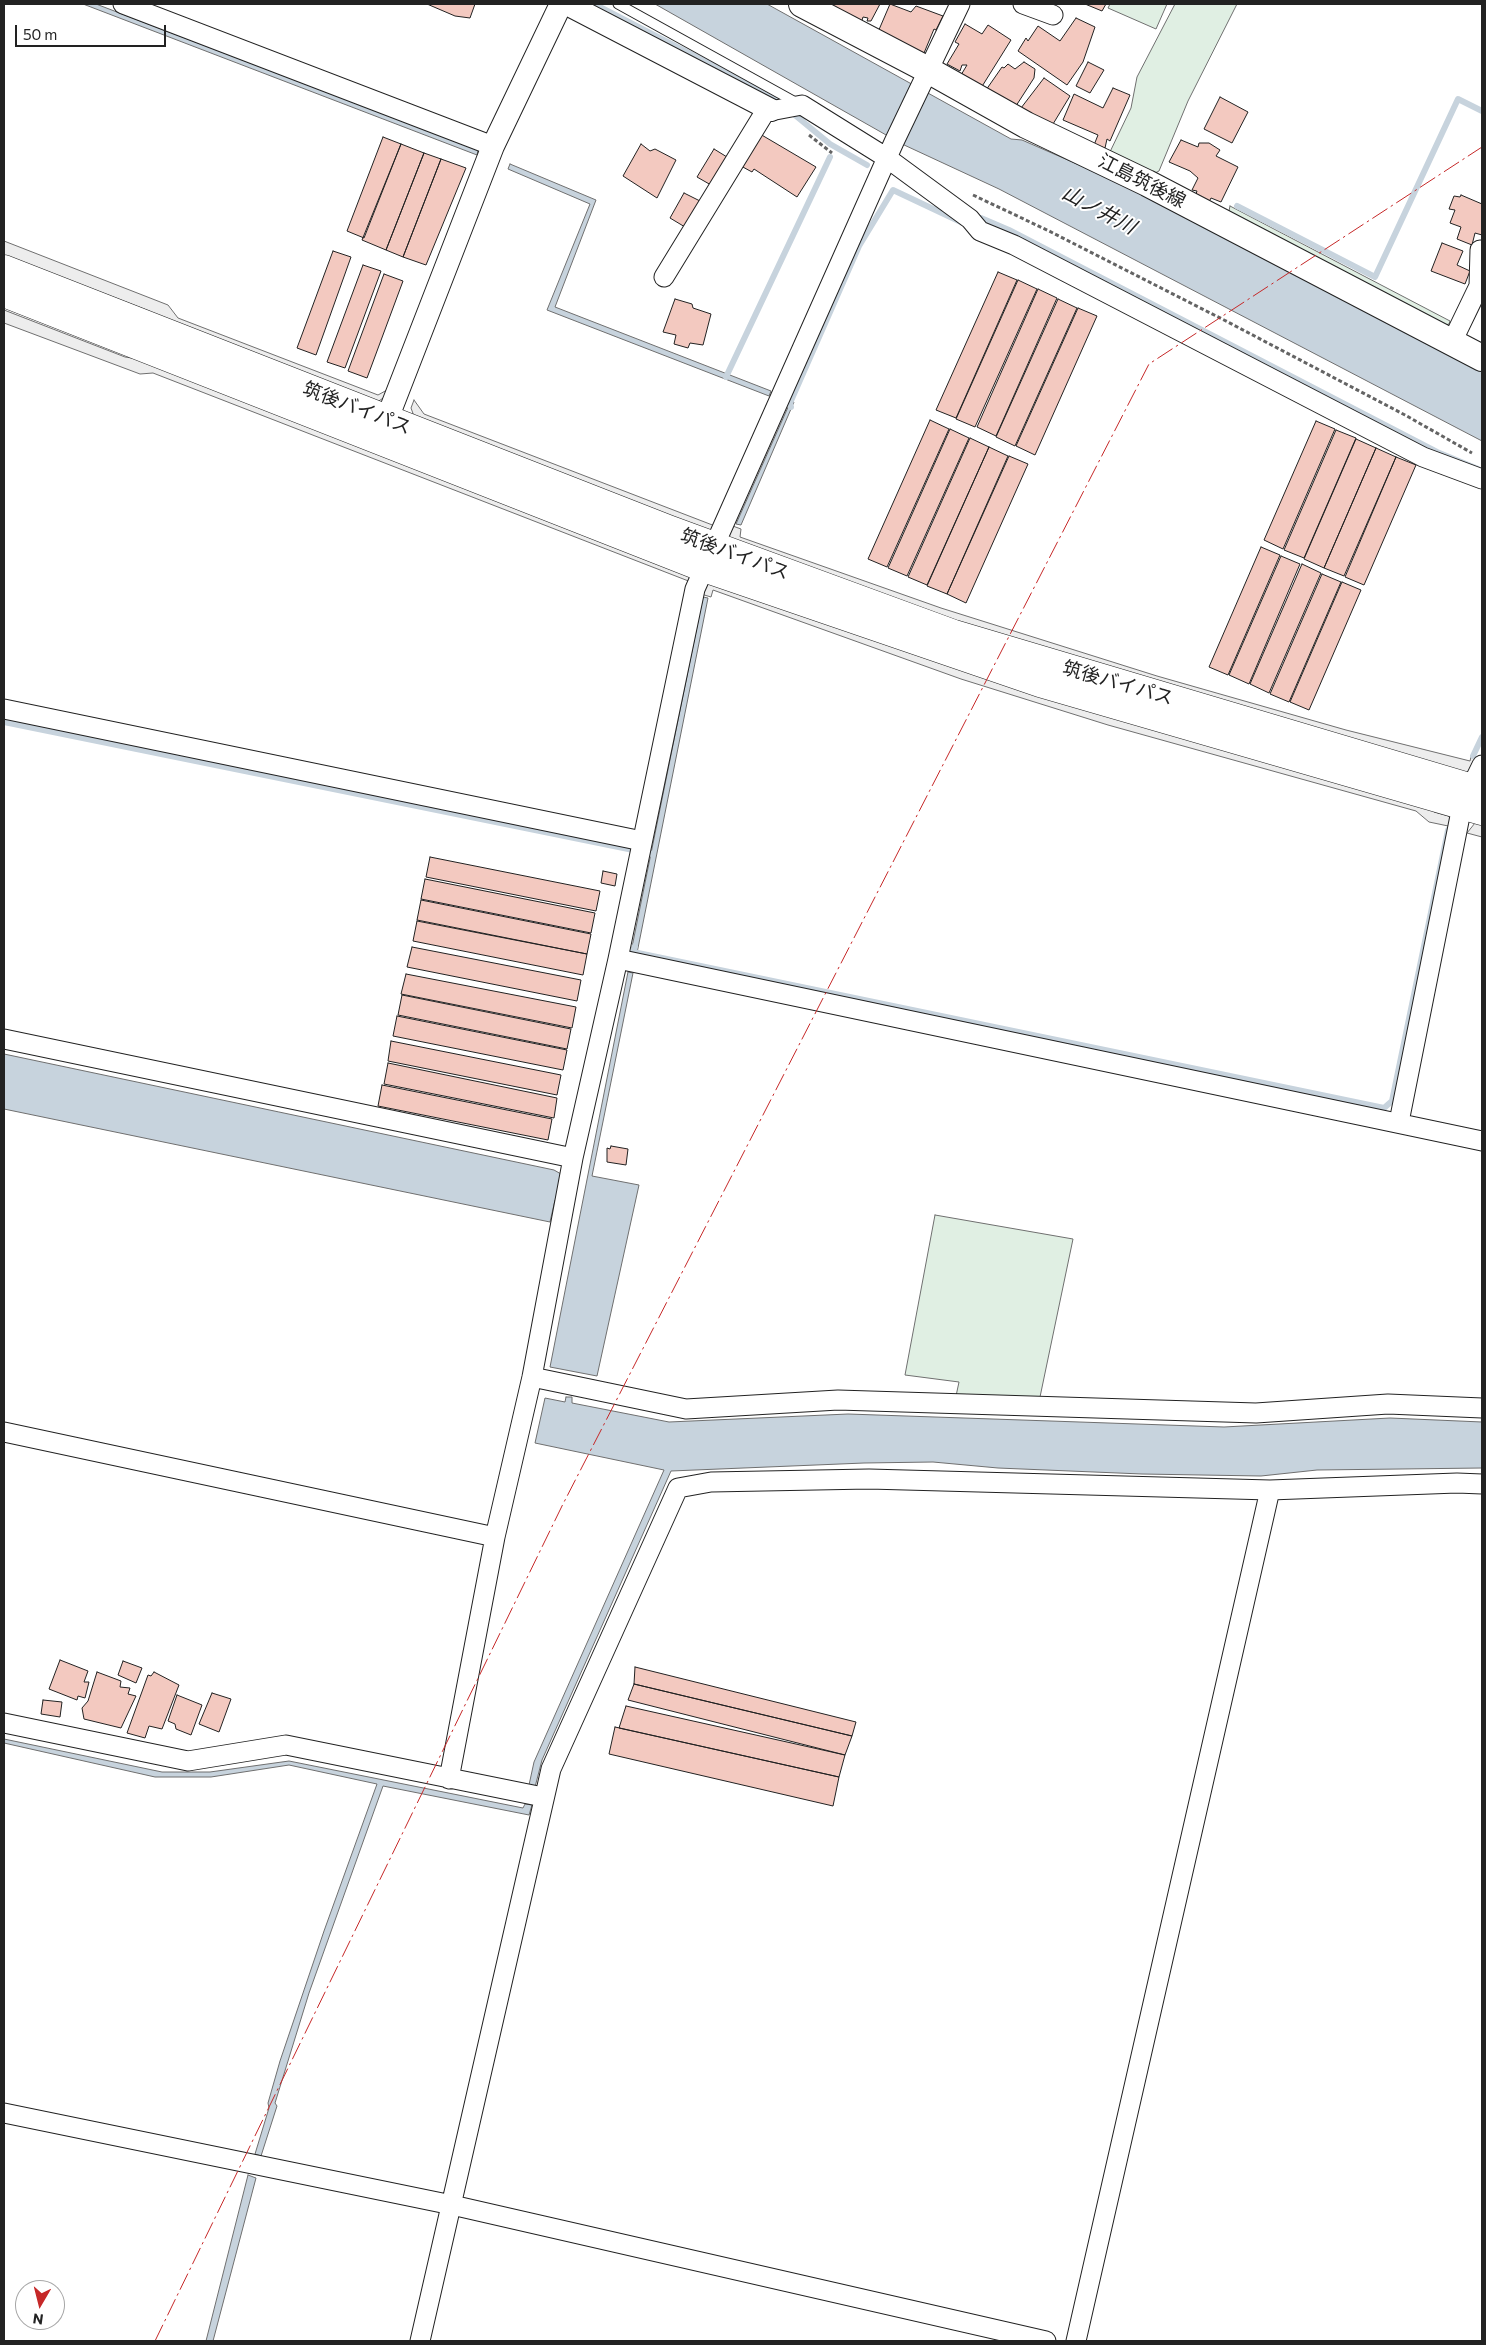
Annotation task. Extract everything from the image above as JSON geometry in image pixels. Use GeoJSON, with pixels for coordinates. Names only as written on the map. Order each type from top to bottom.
{"type":"FeatureCollection","features":[{"type":"Feature","properties":{"kind":"highway","name":"筑後バイパス"},"geometry":{"type":"LineString","coordinates":[[4,269],[387,419],[709,557]]}},
{"type":"Feature","properties":{"kind":"highway","name":"筑後バイパス"},"geometry":{"type":"LineString","coordinates":[[4,294],[709,557],[954,634],[1476,792]]}},
{"type":"Feature","properties":{"kind":"main road","name":"江島筑後線"},"geometry":{"type":"LineString","coordinates":[[802,4],[1026,125],[1147,183],[1482,358]]}},
{"type":"Feature","properties":{"kind":"street"},"geometry":{"type":"LineString","coordinates":[[123,4],[493,146]]}},
{"type":"Feature","properties":{"kind":"street"},"geometry":{"type":"LineString","coordinates":[[387,419],[493,146],[561,4]]}},
{"type":"Feature","properties":{"kind":"street"},"geometry":{"type":"LineString","coordinates":[[567,4],[771,110]]}},
{"type":"Feature","properties":{"kind":"street"},"geometry":{"type":"LineString","coordinates":[[449,1779],[495,1537],[532,1377],[573,1165],[695,590],[890,150],[960,4]]}},
{"type":"Feature","properties":{"kind":"street"},"geometry":{"type":"LineString","coordinates":[[1023,4],[1053,15]]}},
{"type":"Feature","properties":{"kind":"street"},"geometry":{"type":"LineString","coordinates":[[664,277],[765,112],[802,105],[890,150],[970,219],[980,230],[1014,245],[1423,457],[1482,478]]}},
{"type":"Feature","properties":{"kind":"street"},"geometry":{"type":"LineString","coordinates":[[1452,342],[1479,286],[1480,250]]}},
{"type":"Feature","properties":{"kind":"street"},"geometry":{"type":"LineString","coordinates":[[4,709],[642,840]]}},
{"type":"Feature","properties":{"kind":"street"},"geometry":{"type":"LineString","coordinates":[[1399,1122],[1476,792]]}},
{"type":"Feature","properties":{"kind":"street"},"geometry":{"type":"LineString","coordinates":[[618,959],[1399,1122],[1482,1142]]}},
{"type":"Feature","properties":{"kind":"street"},"geometry":{"type":"LineString","coordinates":[[4,1039],[573,1165]]}},
{"type":"Feature","properties":{"kind":"street"},"geometry":{"type":"LineString","coordinates":[[532,1377],[686,1409],[838,1400],[1256,1413],[1388,1404],[1482,1408]]}},
{"type":"Feature","properties":{"kind":"street"},"geometry":{"type":"LineString","coordinates":[[4,1432],[495,1537]]}},
{"type":"Feature","properties":{"kind":"street"},"geometry":{"type":"LineString","coordinates":[[420,2341],[543,1797],[551,1769],[678,1488],[711,1482],[869,1479],[1270,1490],[1457,1483],[1482,1484]]}},
{"type":"Feature","properties":{"kind":"street"},"geometry":{"type":"LineString","coordinates":[[1076,2341],[1270,1490]]}},
{"type":"Feature","properties":{"kind":"street"},"geometry":{"type":"LineString","coordinates":[[4,1724],[188,1761],[286,1745],[543,1797]]}},
{"type":"Feature","properties":{"kind":"street"},"geometry":{"type":"LineString","coordinates":[[4,2113],[452,2205],[1046,2341]]}},
{"type":"Feature","properties":{"kind":"lane"},"geometry":{"type":"LineString","coordinates":[[618,4],[802,105]]}},
{"type":"Feature","properties":{"kind":"path"},"geometry":{"type":"LineString","coordinates":[[969,193],[1049,231],[1224,320],[1405,415],[1474,454]]}},
{"type":"Feature","properties":{"kind":"green space"},"geometry":{"type":"Polygon","coordinates":[[[1110,4],[1167,4],[1156,29],[1108,8],[1110,4]]]}},
{"type":"Feature","properties":{"kind":"green space"},"geometry":{"type":"Polygon","coordinates":[[[1175,4],[1237,4],[1188,101],[1159,171],[1147,177],[1108,156],[1131,108],[1137,77],[1175,4]]]}},
{"type":"Feature","properties":{"kind":"green space"},"geometry":{"type":"Polygon","coordinates":[[[1230,206],[1450,321],[1449,324],[1442,326],[1228,216],[1230,206]]]}},
{"type":"Feature","properties":{"kind":"green space"},"geometry":{"type":"Polygon","coordinates":[[[935,1215],[1073,1239],[1040,1397],[956,1396],[959,1382],[905,1375],[935,1215]]]}},
{"type":"Feature","properties":{"kind":"shaded area"},"geometry":{"type":"Polygon","coordinates":[[[4,241],[168,305],[178,318],[378,395],[387,390],[386,396],[376,403],[175,329],[149,311],[4,255],[4,241]]]}},
{"type":"Feature","properties":{"kind":"shaded area"},"geometry":{"type":"Polygon","coordinates":[[[4,310],[125,357],[159,362],[688,570],[691,582],[153,373],[140,374],[4,323],[4,310]]]}},
{"type":"Feature","properties":{"kind":"shaded area"},"geometry":{"type":"Polygon","coordinates":[[[414,400],[424,414],[715,526],[710,534],[415,419],[411,408],[414,400]]]}},
{"type":"Feature","properties":{"kind":"shaded area"},"geometry":{"type":"Polygon","coordinates":[[[730,525],[741,529],[740,537],[941,608],[1157,676],[1346,730],[1470,761],[1471,757],[1481,758],[1471,773],[1464,773],[1075,664],[738,548],[727,536],[730,525]]]}},
{"type":"Feature","properties":{"kind":"shaded area"},"geometry":{"type":"Polygon","coordinates":[[[708,579],[1419,799],[1434,812],[1448,816],[1453,820],[1453,827],[1429,822],[1416,811],[1108,725],[961,679],[713,590],[711,597],[701,594],[708,579]]]}},
{"type":"Feature","properties":{"kind":"shaded area"},"geometry":{"type":"Polygon","coordinates":[[[1475,823],[1482,824],[1482,837],[1467,833],[1475,823]]]}},
{"type":"Feature","properties":{"kind":"water"},"geometry":{"type":"Polygon","coordinates":[[[83,4],[96,4],[478,150],[477,155],[83,4]]]}},
{"type":"Feature","properties":{"kind":"water","name":"山ノ井川"},"geometry":{"type":"Polygon","coordinates":[[[655,4],[767,4],[1011,139],[1022,140],[1148,195],[1482,366],[1482,441],[999,189],[902,144],[655,4]]]}},
{"type":"Feature","properties":{"kind":"water"},"geometry":{"type":"Polygon","coordinates":[[[510,164],[596,200],[555,307],[771,391],[769,396],[547,310],[590,204],[508,169],[510,164]]]}},
{"type":"Feature","properties":{"kind":"water"},"geometry":{"type":"Polygon","coordinates":[[[789,399],[794,402],[741,525],[736,524],[789,405],[789,399]]]}},
{"type":"Feature","properties":{"kind":"water"},"geometry":{"type":"Polygon","coordinates":[[[703,597],[708,598],[637,953],[631,952],[703,597]]]}},
{"type":"Feature","properties":{"kind":"water"},"geometry":{"type":"Polygon","coordinates":[[[628,972],[633,973],[592,1176],[639,1185],[597,1376],[550,1367],[628,972]]]}},
{"type":"Feature","properties":{"kind":"water"},"geometry":{"type":"Polygon","coordinates":[[[4,1054],[554,1170],[561,1174],[557,1194],[560,1196],[559,1201],[555,1200],[550,1222],[4,1109],[4,1054]]]}},
{"type":"Feature","properties":{"kind":"water"},"geometry":{"type":"Polygon","coordinates":[[[566,1397],[572,1397],[572,1403],[669,1422],[848,1414],[1224,1427],[1390,1418],[1482,1422],[1482,1468],[1317,1470],[1261,1476],[1142,1474],[998,1468],[933,1462],[671,1471],[542,1760],[535,1787],[529,1785],[534,1762],[664,1470],[535,1443],[545,1398],[565,1402],[566,1397]]]}},
{"type":"Feature","properties":{"kind":"water"},"geometry":{"type":"Polygon","coordinates":[[[4,1739],[162,1772],[210,1772],[289,1761],[523,1808],[525,1804],[532,1805],[529,1815],[383,1786],[309,1993],[275,2103],[277,2106],[261,2156],[255,2154],[269,2108],[268,2103],[280,2061],[377,1784],[289,1765],[211,1777],[155,1777],[4,1743],[4,1739]]]}},
{"type":"Feature","properties":{"kind":"water"},"geometry":{"type":"Polygon","coordinates":[[[248,2175],[256,2178],[213,2341],[206,2341],[248,2175]]]}},
{"type":"Feature","properties":{"kind":"building"},"geometry":{"type":"Polygon","coordinates":[[[427,4],[475,4],[470,18],[455,16],[427,4]]]}},
{"type":"Feature","properties":{"kind":"building"},"geometry":{"type":"Polygon","coordinates":[[[831,4],[880,4],[871,21],[867,21],[868,18],[863,17],[860,27],[828,10],[831,4]]]}},
{"type":"Feature","properties":{"kind":"building"},"geometry":{"type":"Polygon","coordinates":[[[890,4],[911,12],[916,6],[943,16],[936,30],[934,29],[924,53],[878,32],[890,4]]]}},
{"type":"Feature","properties":{"kind":"building"},"geometry":{"type":"Polygon","coordinates":[[[1085,4],[1106,4],[1102,11],[1085,4]]]}},
{"type":"Feature","properties":{"kind":"building"},"geometry":{"type":"Polygon","coordinates":[[[1076,18],[1095,27],[1083,62],[1067,85],[1018,51],[1026,38],[1028,41],[1038,26],[1060,41],[1076,18]]]}},
{"type":"Feature","properties":{"kind":"building"},"geometry":{"type":"Polygon","coordinates":[[[965,24],[982,34],[988,25],[1011,40],[981,88],[961,75],[967,65],[962,65],[960,71],[947,64],[959,44],[955,42],[965,24]]]}},
{"type":"Feature","properties":{"kind":"building"},"geometry":{"type":"Polygon","coordinates":[[[1024,62],[1035,69],[1034,78],[1014,109],[986,90],[1002,67],[1004,68],[1008,64],[1015,69],[1024,62]]]}},
{"type":"Feature","properties":{"kind":"building"},"geometry":{"type":"Polygon","coordinates":[[[1088,62],[1104,70],[1090,93],[1076,86],[1088,62]]]}},
{"type":"Feature","properties":{"kind":"building"},"geometry":{"type":"Polygon","coordinates":[[[1044,78],[1070,96],[1050,129],[1021,108],[1044,78]]]}},
{"type":"Feature","properties":{"kind":"building"},"geometry":{"type":"Polygon","coordinates":[[[1113,88],[1130,95],[1110,141],[1107,139],[1105,148],[1094,145],[1098,135],[1063,120],[1074,94],[1103,108],[1113,88]]]}},
{"type":"Feature","properties":{"kind":"building"},"geometry":{"type":"Polygon","coordinates":[[[1220,97],[1248,112],[1232,143],[1204,129],[1220,97]]]}},
{"type":"Feature","properties":{"kind":"building"},"geometry":{"type":"Polygon","coordinates":[[[760,134],[816,167],[797,197],[754,169],[752,172],[741,166],[760,134]]]}},
{"type":"Feature","properties":{"kind":"building"},"geometry":{"type":"Polygon","coordinates":[[[383,137],[401,144],[364,238],[347,231],[383,137]]]}},
{"type":"Feature","properties":{"kind":"building"},"geometry":{"type":"Polygon","coordinates":[[[1181,140],[1198,147],[1199,143],[1209,143],[1220,150],[1216,156],[1238,167],[1221,202],[1211,198],[1208,204],[1195,197],[1197,191],[1192,190],[1198,178],[1190,171],[1169,162],[1181,140]]]}},
{"type":"Feature","properties":{"kind":"building"},"geometry":{"type":"Polygon","coordinates":[[[401,144],[424,153],[386,250],[362,240],[401,144]]]}},
{"type":"Feature","properties":{"kind":"building"},"geometry":{"type":"Polygon","coordinates":[[[641,144],[650,151],[655,149],[676,160],[657,198],[623,176],[641,144]]]}},
{"type":"Feature","properties":{"kind":"building"},"geometry":{"type":"Polygon","coordinates":[[[714,149],[727,157],[711,185],[697,177],[714,149]]]}},
{"type":"Feature","properties":{"kind":"building"},"geometry":{"type":"Polygon","coordinates":[[[424,153],[441,159],[403,257],[386,250],[424,153]]]}},
{"type":"Feature","properties":{"kind":"building"},"geometry":{"type":"Polygon","coordinates":[[[441,159],[466,168],[426,265],[403,257],[441,159]]]}},
{"type":"Feature","properties":{"kind":"building"},"geometry":{"type":"Polygon","coordinates":[[[684,193],[700,201],[685,227],[670,218],[684,193]]]}},
{"type":"Feature","properties":{"kind":"building"},"geometry":{"type":"Polygon","coordinates":[[[1461,195],[1482,204],[1482,235],[1475,233],[1472,245],[1457,239],[1461,227],[1450,223],[1455,210],[1449,209],[1454,196],[1460,197],[1461,195]]]}},
{"type":"Feature","properties":{"kind":"building"},"geometry":{"type":"Polygon","coordinates":[[[1442,243],[1463,251],[1457,265],[1470,271],[1465,284],[1431,271],[1442,243]]]}},
{"type":"Feature","properties":{"kind":"building"},"geometry":{"type":"Polygon","coordinates":[[[333,251],[351,257],[316,355],[297,348],[333,251]]]}},
{"type":"Feature","properties":{"kind":"building"},"geometry":{"type":"Polygon","coordinates":[[[363,265],[381,271],[345,368],[327,362],[363,265]]]}},
{"type":"Feature","properties":{"kind":"building"},"geometry":{"type":"Polygon","coordinates":[[[998,272],[1017,280],[956,418],[936,410],[998,272]]]}},
{"type":"Feature","properties":{"kind":"building"},"geometry":{"type":"Polygon","coordinates":[[[384,274],[403,281],[367,378],[348,371],[384,274]]]}},
{"type":"Feature","properties":{"kind":"building"},"geometry":{"type":"Polygon","coordinates":[[[1018,280],[1037,289],[975,427],[956,419],[1018,280]]]}},
{"type":"Feature","properties":{"kind":"building"},"geometry":{"type":"Polygon","coordinates":[[[1038,289],[1057,298],[996,436],[977,427],[1038,289]]]}},
{"type":"Feature","properties":{"kind":"building"},"geometry":{"type":"Polygon","coordinates":[[[675,299],[692,304],[693,308],[711,314],[703,345],[690,343],[688,348],[674,344],[676,335],[663,332],[675,299]]]}},
{"type":"Feature","properties":{"kind":"building"},"geometry":{"type":"Polygon","coordinates":[[[1058,299],[1077,308],[1015,446],[996,437],[1058,299]]]}},
{"type":"Feature","properties":{"kind":"building"},"geometry":{"type":"Polygon","coordinates":[[[1078,308],[1097,316],[1035,455],[1016,446],[1078,308]]]}},
{"type":"Feature","properties":{"kind":"building"},"geometry":{"type":"Polygon","coordinates":[[[930,420],[949,429],[887,567],[868,559],[930,420]]]}},
{"type":"Feature","properties":{"kind":"building"},"geometry":{"type":"Polygon","coordinates":[[[1316,421],[1335,429],[1283,549],[1264,540],[1316,421]]]}},
{"type":"Feature","properties":{"kind":"building"},"geometry":{"type":"Polygon","coordinates":[[[950,429],[969,438],[907,576],[888,568],[950,429]]]}},
{"type":"Feature","properties":{"kind":"building"},"geometry":{"type":"Polygon","coordinates":[[[1336,430],[1356,438],[1304,558],[1284,550],[1336,430]]]}},
{"type":"Feature","properties":{"kind":"building"},"geometry":{"type":"Polygon","coordinates":[[[970,438],[989,447],[927,585],[908,577],[970,438]]]}},
{"type":"Feature","properties":{"kind":"building"},"geometry":{"type":"Polygon","coordinates":[[[1356,439],[1376,448],[1324,568],[1304,559],[1356,439]]]}},
{"type":"Feature","properties":{"kind":"building"},"geometry":{"type":"Polygon","coordinates":[[[989,447],[1008,456],[947,594],[927,586],[989,447]]]}},
{"type":"Feature","properties":{"kind":"building"},"geometry":{"type":"Polygon","coordinates":[[[1376,448],[1396,457],[1344,576],[1324,568],[1376,448]]]}},
{"type":"Feature","properties":{"kind":"building"},"geometry":{"type":"Polygon","coordinates":[[[1009,456],[1028,464],[966,603],[947,594],[1009,456]]]}},
{"type":"Feature","properties":{"kind":"building"},"geometry":{"type":"Polygon","coordinates":[[[1396,457],[1416,465],[1364,585],[1345,577],[1396,457]]]}},
{"type":"Feature","properties":{"kind":"building"},"geometry":{"type":"Polygon","coordinates":[[[1261,547],[1280,555],[1228,675],[1209,667],[1261,547]]]}},
{"type":"Feature","properties":{"kind":"building"},"geometry":{"type":"Polygon","coordinates":[[[1281,556],[1300,564],[1249,684],[1229,675],[1281,556]]]}},
{"type":"Feature","properties":{"kind":"building"},"geometry":{"type":"Polygon","coordinates":[[[1302,564],[1321,573],[1269,693],[1250,684],[1302,564]]]}},
{"type":"Feature","properties":{"kind":"building"},"geometry":{"type":"Polygon","coordinates":[[[1322,574],[1341,582],[1289,702],[1270,694],[1322,574]]]}},
{"type":"Feature","properties":{"kind":"building"},"geometry":{"type":"Polygon","coordinates":[[[1342,582],[1361,590],[1309,710],[1290,702],[1342,582]]]}},
{"type":"Feature","properties":{"kind":"building"},"geometry":{"type":"Polygon","coordinates":[[[430,857],[600,891],[596,911],[426,877],[430,857]]]}},
{"type":"Feature","properties":{"kind":"building"},"geometry":{"type":"Polygon","coordinates":[[[603,871],[617,874],[615,886],[601,883],[603,871]]]}},
{"type":"Feature","properties":{"kind":"building"},"geometry":{"type":"Polygon","coordinates":[[[425,879],[595,913],[591,933],[421,899],[425,879]]]}},
{"type":"Feature","properties":{"kind":"building"},"geometry":{"type":"Polygon","coordinates":[[[421,900],[591,934],[587,954],[417,920],[421,900]]]}},
{"type":"Feature","properties":{"kind":"building"},"geometry":{"type":"Polygon","coordinates":[[[417,921],[587,954],[583,975],[413,941],[417,921]]]}},
{"type":"Feature","properties":{"kind":"building"},"geometry":{"type":"Polygon","coordinates":[[[412,947],[581,980],[577,1001],[407,967],[412,947]]]}},
{"type":"Feature","properties":{"kind":"building"},"geometry":{"type":"Polygon","coordinates":[[[406,974],[576,1007],[572,1028],[401,994],[406,974]]]}},
{"type":"Feature","properties":{"kind":"building"},"geometry":{"type":"Polygon","coordinates":[[[402,995],[571,1029],[567,1049],[398,1015],[402,995]]]}},
{"type":"Feature","properties":{"kind":"building"},"geometry":{"type":"Polygon","coordinates":[[[397,1016],[567,1050],[563,1070],[393,1036],[397,1016]]]}},
{"type":"Feature","properties":{"kind":"building"},"geometry":{"type":"Polygon","coordinates":[[[391,1041],[561,1075],[557,1095],[388,1061],[391,1041]]]}},
{"type":"Feature","properties":{"kind":"building"},"geometry":{"type":"Polygon","coordinates":[[[388,1063],[557,1098],[554,1118],[384,1084],[388,1063]]]}},
{"type":"Feature","properties":{"kind":"building"},"geometry":{"type":"Polygon","coordinates":[[[382,1085],[552,1119],[548,1140],[378,1106],[382,1085]]]}},
{"type":"Feature","properties":{"kind":"building"},"geometry":{"type":"Polygon","coordinates":[[[611,1146],[628,1149],[626,1165],[607,1162],[607,1148],[610,1149],[611,1146]]]}},
{"type":"Feature","properties":{"kind":"building"},"geometry":{"type":"Polygon","coordinates":[[[60,1660],[88,1671],[84,1682],[89,1682],[85,1698],[78,1696],[77,1700],[49,1689],[60,1660]]]}},
{"type":"Feature","properties":{"kind":"building"},"geometry":{"type":"Polygon","coordinates":[[[123,1661],[142,1668],[136,1683],[118,1675],[123,1661]]]}},
{"type":"Feature","properties":{"kind":"building"},"geometry":{"type":"Polygon","coordinates":[[[635,1667],[856,1722],[852,1736],[634,1684],[635,1667]]]}},
{"type":"Feature","properties":{"kind":"building"},"geometry":{"type":"Polygon","coordinates":[[[97,1672],[121,1681],[120,1687],[130,1688],[128,1694],[136,1696],[121,1728],[84,1719],[82,1708],[88,1701],[97,1672]]]}},
{"type":"Feature","properties":{"kind":"building"},"geometry":{"type":"Polygon","coordinates":[[[154,1672],[179,1685],[162,1729],[149,1726],[145,1738],[127,1733],[148,1675],[151,1676],[154,1672]]]}},
{"type":"Feature","properties":{"kind":"building"},"geometry":{"type":"Polygon","coordinates":[[[634,1684],[852,1736],[845,1755],[628,1700],[634,1684]]]}},
{"type":"Feature","properties":{"kind":"building"},"geometry":{"type":"Polygon","coordinates":[[[212,1693],[231,1699],[219,1732],[199,1724],[212,1693]]]}},
{"type":"Feature","properties":{"kind":"building"},"geometry":{"type":"Polygon","coordinates":[[[177,1695],[202,1705],[191,1735],[176,1729],[175,1724],[168,1721],[177,1695]]]}},
{"type":"Feature","properties":{"kind":"building"},"geometry":{"type":"Polygon","coordinates":[[[43,1700],[62,1702],[60,1717],[41,1714],[43,1700]]]}},
{"type":"Feature","properties":{"kind":"building"},"geometry":{"type":"Polygon","coordinates":[[[626,1706],[845,1755],[839,1777],[619,1728],[626,1706]]]}},
{"type":"Feature","properties":{"kind":"building"},"geometry":{"type":"Polygon","coordinates":[[[615,1727],[839,1777],[833,1806],[609,1754],[615,1727]]]}},
{"type":"Feature","properties":{"kind":"waterway"},"geometry":{"type":"LineString","coordinates":[[594,4],[766,93],[778,102]]}},
{"type":"Feature","properties":{"kind":"waterway"},"geometry":{"type":"LineString","coordinates":[[1237,206],[1375,277],[1458,99],[1482,111]]}},
{"type":"Feature","properties":{"kind":"waterway"},"geometry":{"type":"LineString","coordinates":[[790,111],[830,144],[867,165]]}},
{"type":"Feature","properties":{"kind":"waterway"},"geometry":{"type":"LineString","coordinates":[[726,377],[830,157]]}},
{"type":"Feature","properties":{"kind":"waterway"},"geometry":{"type":"LineString","coordinates":[[791,407],[790,403],[859,246],[893,190],[963,223]]}},
{"type":"Feature","properties":{"kind":"waterway"},"geometry":{"type":"LineString","coordinates":[[981,218],[1009,230],[1437,452],[1478,469]]}},
{"type":"Feature","properties":{"kind":"waterway"},"geometry":{"type":"LineString","coordinates":[[4,722],[653,854]]}},
{"type":"Feature","properties":{"kind":"waterway"},"geometry":{"type":"LineString","coordinates":[[1473,756],[1482,737]]}},
{"type":"Feature","properties":{"kind":"waterway"},"geometry":{"type":"LineString","coordinates":[[635,946],[633,952],[1384,1108],[1392,1101],[1448,830]]}},
{"type":"Feature","properties":{"kind":"power"},"geometry":{"type":"LineString","coordinates":[[155,2341],[562,1506],[1149,364],[1482,147]]}}]}
